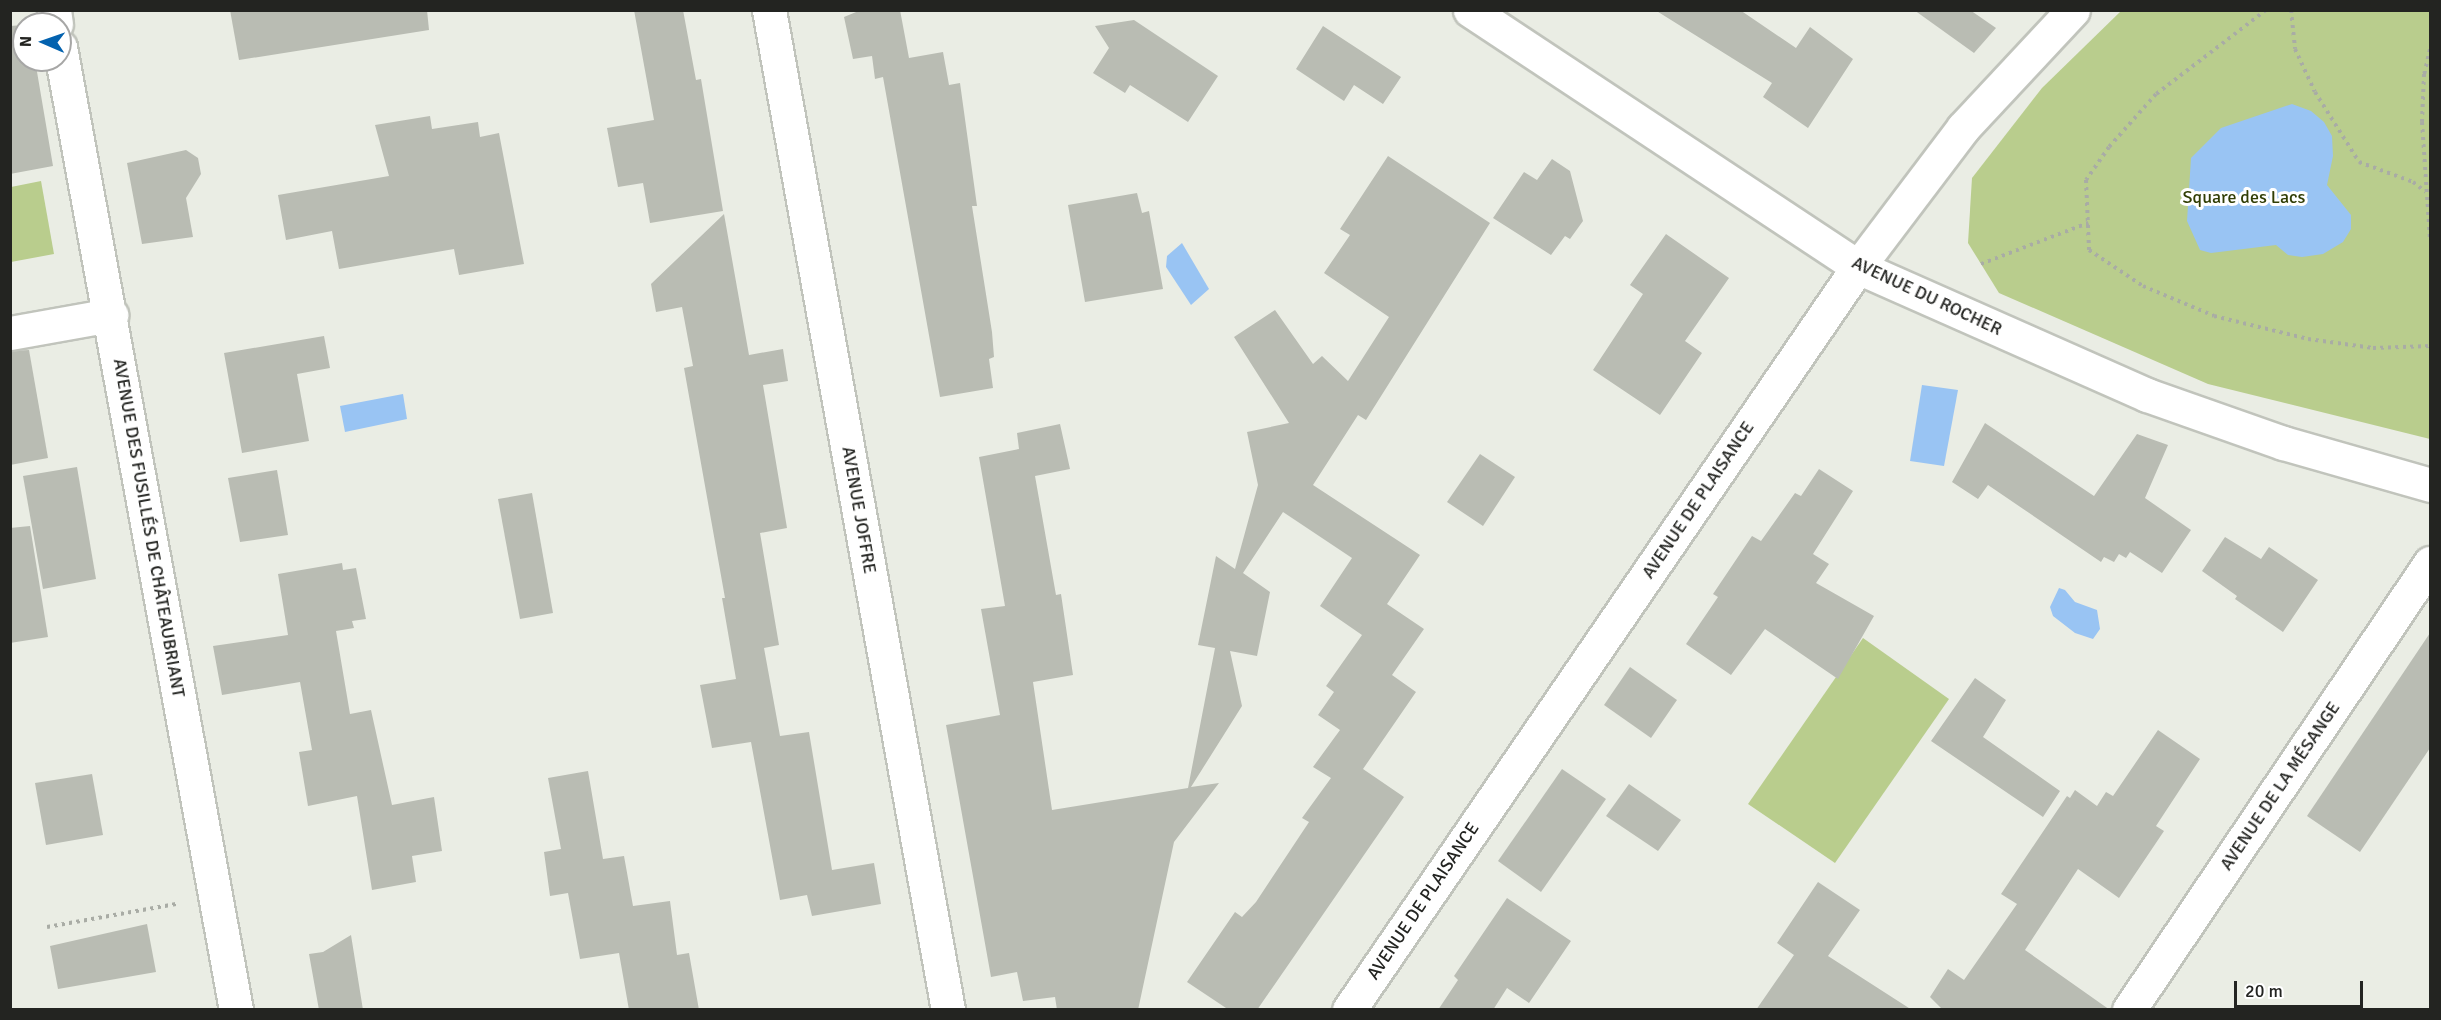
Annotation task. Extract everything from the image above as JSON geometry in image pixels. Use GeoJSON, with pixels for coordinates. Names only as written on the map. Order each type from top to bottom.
{"type":"FeatureCollection","features":[{"type":"Feature","properties":{"kind":"street","name":"AVENUE JOFFRE"},"geometry":{"type":"LineString","coordinates":[[769,10],[948,1010]]}},
{"type":"Feature","properties":{"kind":"street","name":"AVENUE DU ROCHER"},"geometry":{"type":"LineString","coordinates":[[1470,10],[1858,267],[2147,395],[2283,443],[2430,485]]}},
{"type":"Feature","properties":{"kind":"street","name":"AVENUE DE PLAISANCE"},"geometry":{"type":"LineString","coordinates":[[1349,1010],[1858,267],[1964,128],[2073,10]]}},
{"type":"Feature","properties":{"kind":"street","name":"AVENUE DES FUSILLÉS DE CHÂTEAUBRIANT"},"geometry":{"type":"LineString","coordinates":[[65,72],[111,315],[236,1010]]}},
{"type":"Feature","properties":{"kind":"street"},"geometry":{"type":"LineString","coordinates":[[10,333],[111,315]]}},
{"type":"Feature","properties":{"kind":"street","name":"AVENUE DE LA MÉSANGE"},"geometry":{"type":"LineString","coordinates":[[2129,1010],[2430,563]]}},
{"type":"Feature","properties":{"kind":"path"},"geometry":{"type":"LineString","coordinates":[[2266,10],[2156,94],[2109,147],[2086,180],[2090,250],[2143,286],[2214,316],[2308,339],[2373,348],[2430,346]]}},
{"type":"Feature","properties":{"kind":"path"},"geometry":{"type":"LineString","coordinates":[[2291,10],[2295,49],[2315,92],[2359,162],[2413,182],[2426,192]]}},
{"type":"Feature","properties":{"kind":"path"},"geometry":{"type":"LineString","coordinates":[[2430,49],[2424,74],[2422,122],[2430,239]]}},
{"type":"Feature","properties":{"kind":"path"},"geometry":{"type":"LineString","coordinates":[[1981,264],[2088,223]]}},
{"type":"Feature","properties":{"kind":"path"},"geometry":{"type":"LineString","coordinates":[[47,927],[215,898]]}},
{"type":"Feature","properties":{"kind":"green space","name":"Square des Lacs"},"geometry":{"type":"Polygon","coordinates":[[[2121,11],[2430,11],[2430,439],[2208,384],[1999,293],[1968,243],[1972,178],[2042,88],[2121,11]]]}},
{"type":"Feature","properties":{"kind":"green space"},"geometry":{"type":"Polygon","coordinates":[[[41,181],[54,254],[11,262],[11,187],[41,181]]]}},
{"type":"Feature","properties":{"kind":"green space"},"geometry":{"type":"Polygon","coordinates":[[[1863,638],[1949,699],[1835,863],[1748,804],[1863,638]]]}},
{"type":"Feature","properties":{"kind":"water"},"geometry":{"type":"Polygon","coordinates":[[[2292,104],[2311,111],[2324,122],[2332,136],[2333,156],[2327,185],[2351,215],[2351,229],[2343,242],[2323,254],[2302,257],[2288,255],[2276,245],[2211,253],[2200,250],[2187,221],[2191,158],[2221,128],[2292,104]]]}},
{"type":"Feature","properties":{"kind":"water"},"geometry":{"type":"Polygon","coordinates":[[[1182,243],[1209,289],[1191,305],[1166,267],[1167,256],[1182,243]]]}},
{"type":"Feature","properties":{"kind":"water"},"geometry":{"type":"Polygon","coordinates":[[[1922,385],[1958,390],[1944,466],[1910,461],[1922,385]]]}},
{"type":"Feature","properties":{"kind":"water"},"geometry":{"type":"Polygon","coordinates":[[[403,394],[407,419],[345,432],[340,406],[403,394]]]}},
{"type":"Feature","properties":{"kind":"water"},"geometry":{"type":"Polygon","coordinates":[[[2059,588],[2065,590],[2075,602],[2097,610],[2100,629],[2093,639],[2075,633],[2053,616],[2050,607],[2059,588]]]}},
{"type":"Feature","properties":{"kind":"building"},"geometry":{"type":"Polygon","coordinates":[[[230,10],[427,10],[429,30],[239,60],[230,10]]]}},
{"type":"Feature","properties":{"kind":"building"},"geometry":{"type":"Polygon","coordinates":[[[634,10],[683,10],[696,80],[701,79],[723,211],[650,223],[643,183],[618,187],[607,128],[654,120],[634,10]]]}},
{"type":"Feature","properties":{"kind":"building"},"geometry":{"type":"Polygon","coordinates":[[[861,10],[900,10],[909,58],[943,52],[949,85],[960,83],[977,206],[972,206],[992,332],[994,357],[989,359],[993,388],[940,397],[883,77],[875,79],[872,56],[853,59],[844,17],[861,10]]]}},
{"type":"Feature","properties":{"kind":"building"},"geometry":{"type":"Polygon","coordinates":[[[1655,10],[1740,10],[1796,48],[1810,27],[1853,59],[1808,128],[1763,97],[1772,83],[1655,10]]]}},
{"type":"Feature","properties":{"kind":"building"},"geometry":{"type":"Polygon","coordinates":[[[1914,10],[1970,10],[1996,28],[1974,53],[1914,10]]]}},
{"type":"Feature","properties":{"kind":"building"},"geometry":{"type":"Polygon","coordinates":[[[1134,20],[1218,76],[1188,122],[1130,85],[1125,93],[1093,73],[1109,48],[1095,26],[1134,20]]]}},
{"type":"Feature","properties":{"kind":"building"},"geometry":{"type":"Polygon","coordinates":[[[10,26],[12,26],[12,72],[37,72],[53,166],[10,174],[10,26]]]}},
{"type":"Feature","properties":{"kind":"building"},"geometry":{"type":"Polygon","coordinates":[[[1323,26],[1401,77],[1383,104],[1354,85],[1344,101],[1296,69],[1323,26]]]}},
{"type":"Feature","properties":{"kind":"building"},"geometry":{"type":"Polygon","coordinates":[[[430,116],[432,129],[478,122],[480,137],[499,133],[524,264],[459,275],[454,249],[339,269],[332,231],[286,240],[278,195],[389,176],[375,125],[430,116]]]}},
{"type":"Feature","properties":{"kind":"building"},"geometry":{"type":"Polygon","coordinates":[[[186,150],[198,158],[201,174],[186,198],[193,237],[142,244],[127,163],[186,150]]]}},
{"type":"Feature","properties":{"kind":"building"},"geometry":{"type":"Polygon","coordinates":[[[1388,156],[1490,223],[1366,420],[1358,415],[1313,485],[1420,555],[1387,604],[1424,629],[1392,675],[1416,692],[1363,769],[1404,797],[1257,1010],[1229,1010],[1187,982],[1235,912],[1242,917],[1256,902],[1309,822],[1302,818],[1331,778],[1313,767],[1340,730],[1318,715],[1334,692],[1326,686],[1362,635],[1320,606],[1352,558],[1283,512],[1243,573],[1270,592],[1257,656],[1230,651],[1242,706],[1191,787],[1219,783],[1174,842],[1138,1010],[1057,1010],[1055,997],[1023,1001],[1017,972],[991,977],[946,725],[1000,715],[981,609],[1005,606],[979,457],[1019,449],[1017,433],[1060,424],[1070,469],[1035,476],[1056,595],[1061,594],[1073,675],[1033,682],[1052,810],[1188,788],[1215,648],[1198,645],[1216,556],[1235,569],[1258,485],[1247,432],[1289,423],[1234,337],[1275,310],[1313,364],[1322,356],[1348,381],[1389,317],[1324,273],[1350,235],[1340,229],[1388,156]]]}},
{"type":"Feature","properties":{"kind":"building"},"geometry":{"type":"Polygon","coordinates":[[[1552,159],[1570,171],[1583,221],[1570,239],[1565,236],[1551,255],[1493,218],[1524,172],[1537,180],[1552,159]]]}},
{"type":"Feature","properties":{"kind":"building"},"geometry":{"type":"Polygon","coordinates":[[[1137,193],[1142,213],[1149,211],[1163,289],[1085,302],[1068,205],[1137,193]]]}},
{"type":"Feature","properties":{"kind":"building"},"geometry":{"type":"Polygon","coordinates":[[[724,214],[749,355],[783,349],[788,381],[763,385],[787,528],[760,533],[779,645],[764,648],[780,736],[809,732],[832,870],[874,863],[881,904],[812,916],[807,895],[780,900],[751,742],[712,748],[700,685],[736,679],[722,598],[725,598],[684,368],[693,366],[682,307],[656,312],[651,284],[724,214]]]}},
{"type":"Feature","properties":{"kind":"building"},"geometry":{"type":"Polygon","coordinates":[[[1666,234],[1729,278],[1685,341],[1702,353],[1660,415],[1593,370],[1643,294],[1630,285],[1666,234]]]}},
{"type":"Feature","properties":{"kind":"building"},"geometry":{"type":"Polygon","coordinates":[[[324,336],[330,368],[297,374],[309,441],[242,453],[224,353],[324,336]]]}},
{"type":"Feature","properties":{"kind":"building"},"geometry":{"type":"Polygon","coordinates":[[[29,350],[48,458],[10,465],[10,351],[29,350]]]}},
{"type":"Feature","properties":{"kind":"building"},"geometry":{"type":"Polygon","coordinates":[[[1985,423],[2094,496],[2137,434],[2168,445],[2145,498],[2191,530],[2162,573],[2130,552],[2126,558],[2119,554],[2114,562],[2104,557],[2101,562],[1988,485],[1978,499],[1952,482],[1985,423]]]}},
{"type":"Feature","properties":{"kind":"building"},"geometry":{"type":"Polygon","coordinates":[[[1480,454],[1515,477],[1483,526],[1447,502],[1480,454]]]}},
{"type":"Feature","properties":{"kind":"building"},"geometry":{"type":"Polygon","coordinates":[[[77,467],[96,579],[43,589],[23,476],[77,467]]]}},
{"type":"Feature","properties":{"kind":"building"},"geometry":{"type":"Polygon","coordinates":[[[1819,469],[1853,491],[1813,554],[1829,564],[1816,583],[1874,616],[1838,679],[1765,629],[1731,675],[1686,644],[1718,597],[1713,594],[1752,536],[1761,541],[1795,493],[1801,496],[1819,469]]]}},
{"type":"Feature","properties":{"kind":"building"},"geometry":{"type":"Polygon","coordinates":[[[277,470],[288,535],[240,542],[228,478],[277,470]]]}},
{"type":"Feature","properties":{"kind":"building"},"geometry":{"type":"Polygon","coordinates":[[[532,493],[553,613],[520,619],[498,499],[532,493]]]}},
{"type":"Feature","properties":{"kind":"building"},"geometry":{"type":"Polygon","coordinates":[[[30,526],[48,637],[10,643],[10,528],[30,526]]]}},
{"type":"Feature","properties":{"kind":"building"},"geometry":{"type":"Polygon","coordinates":[[[2225,537],[2261,559],[2269,547],[2318,580],[2283,632],[2235,599],[2237,596],[2202,571],[2225,537]]]}},
{"type":"Feature","properties":{"kind":"building"},"geometry":{"type":"Polygon","coordinates":[[[342,563],[343,570],[356,568],[366,619],[352,621],[354,628],[336,631],[350,714],[371,710],[392,805],[434,797],[442,851],[412,856],[416,882],[372,890],[357,796],[308,806],[299,752],[312,750],[300,682],[222,695],[213,646],[288,635],[278,574],[342,563]]]}},
{"type":"Feature","properties":{"kind":"building"},"geometry":{"type":"Polygon","coordinates":[[[2430,633],[2430,748],[2360,852],[2307,816],[2430,633]]]}},
{"type":"Feature","properties":{"kind":"building"},"geometry":{"type":"Polygon","coordinates":[[[1630,667],[1677,700],[1651,738],[1604,705],[1630,667]]]}},
{"type":"Feature","properties":{"kind":"building"},"geometry":{"type":"Polygon","coordinates":[[[1975,678],[2006,700],[1983,737],[2060,791],[2043,817],[1931,741],[1975,678]]]}},
{"type":"Feature","properties":{"kind":"building"},"geometry":{"type":"Polygon","coordinates":[[[2158,730],[2200,759],[2156,826],[2164,831],[2119,898],[2078,869],[2025,950],[2110,1010],[1943,1010],[1930,997],[1948,969],[1964,980],[2017,904],[2001,894],[2067,796],[2070,798],[2075,790],[2097,806],[2106,792],[2113,796],[2158,730]]]}},
{"type":"Feature","properties":{"kind":"building"},"geometry":{"type":"Polygon","coordinates":[[[1562,769],[1606,799],[1541,892],[1498,861],[1562,769]]]}},
{"type":"Feature","properties":{"kind":"building"},"geometry":{"type":"Polygon","coordinates":[[[588,771],[603,859],[624,856],[633,906],[670,901],[677,955],[689,953],[699,1010],[629,1010],[619,953],[580,959],[568,893],[550,896],[544,852],[561,849],[548,778],[588,771]]]}},
{"type":"Feature","properties":{"kind":"building"},"geometry":{"type":"Polygon","coordinates":[[[92,774],[103,835],[46,845],[35,783],[92,774]]]}},
{"type":"Feature","properties":{"kind":"building"},"geometry":{"type":"Polygon","coordinates":[[[1629,784],[1681,820],[1658,851],[1606,816],[1629,784]]]}},
{"type":"Feature","properties":{"kind":"building"},"geometry":{"type":"Polygon","coordinates":[[[1818,882],[1860,910],[1828,956],[1912,1010],[1756,1010],[1794,955],[1777,943],[1818,882]]]}},
{"type":"Feature","properties":{"kind":"building"},"geometry":{"type":"Polygon","coordinates":[[[1507,898],[1571,941],[1529,1003],[1507,988],[1493,1010],[1438,1010],[1458,980],[1454,976],[1507,898]]]}},
{"type":"Feature","properties":{"kind":"building"},"geometry":{"type":"Polygon","coordinates":[[[147,924],[156,972],[58,989],[50,946],[147,924]]]}},
{"type":"Feature","properties":{"kind":"building"},"geometry":{"type":"Polygon","coordinates":[[[351,935],[363,1010],[319,1010],[309,954],[323,952],[351,935]]]}}]}
